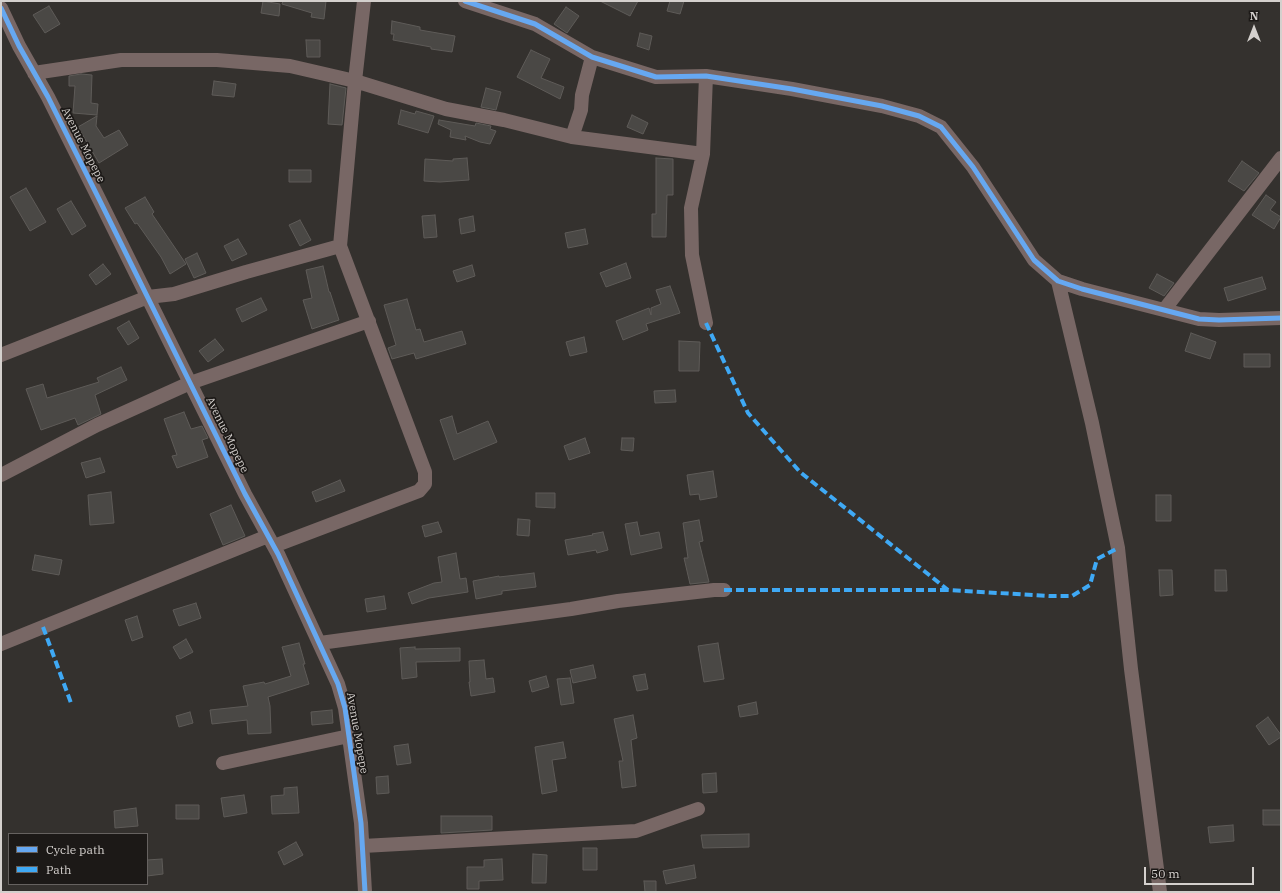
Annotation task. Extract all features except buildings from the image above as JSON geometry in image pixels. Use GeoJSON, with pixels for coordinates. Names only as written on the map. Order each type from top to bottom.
{"type":"FeatureCollection","features":[{"type":"Feature","properties":{"kind":"street"},"geometry":{"type":"LineString","coordinates":[[1,644],[271,541],[419,491],[425,484],[425,472],[340,246],[364,1]]}},
{"type":"Feature","properties":{"kind":"street"},"geometry":{"type":"LineString","coordinates":[[472,2],[481,7],[535,24],[592,57],[656,77],[706,76],[792,89],[882,106],[919,116],[941,127],[973,167],[1034,260],[1058,281],[1082,289],[1199,320],[1281,318]]}},
{"type":"Feature","properties":{"kind":"street","name":"Avenue Mopepe"},"geometry":{"type":"LineString","coordinates":[[1,8],[19,46],[48,97],[245,494],[271,541],[338,684],[345,708],[364,846],[365,892]]}},
{"type":"Feature","properties":{"kind":"street"},"geometry":{"type":"LineString","coordinates":[[572,137],[581,110],[582,95],[592,57]]}},
{"type":"Feature","properties":{"kind":"street"},"geometry":{"type":"LineString","coordinates":[[34,73],[121,60],[217,60],[290,66],[355,81],[446,109],[504,120],[572,137],[703,154]]}},
{"type":"Feature","properties":{"kind":"street"},"geometry":{"type":"LineString","coordinates":[[706,76],[703,154],[691,208],[692,254],[706,323]]}},
{"type":"Feature","properties":{"kind":"street"},"geometry":{"type":"LineString","coordinates":[[1164,310],[1281,158]]}},
{"type":"Feature","properties":{"kind":"street"},"geometry":{"type":"LineString","coordinates":[[1,355],[148,297],[174,294],[340,246]]}},
{"type":"Feature","properties":{"kind":"street"},"geometry":{"type":"LineString","coordinates":[[1058,281],[1092,423],[1118,548],[1131,669],[1160,892]]}},
{"type":"Feature","properties":{"kind":"street"},"geometry":{"type":"LineString","coordinates":[[1,474],[97,425],[190,383],[369,321]]}},
{"type":"Feature","properties":{"kind":"street"},"geometry":{"type":"LineString","coordinates":[[320,643],[571,609],[618,601],[724,590]]}},
{"type":"Feature","properties":{"kind":"street"},"geometry":{"type":"LineString","coordinates":[[223,763],[349,736]]}},
{"type":"Feature","properties":{"kind":"street"},"geometry":{"type":"LineString","coordinates":[[364,846],[636,831],[698,809]]}},
{"type":"Feature","properties":{"kind":"marked path"},"geometry":{"type":"LineString","coordinates":[[706,323],[748,413],[800,472],[948,590],[1072,596],[1090,585],[1097,559],[1118,548]]}},
{"type":"Feature","properties":{"kind":"marked path"},"geometry":{"type":"LineString","coordinates":[[724,590],[948,590]]}},
{"type":"Feature","properties":{"kind":"marked path"},"geometry":{"type":"LineString","coordinates":[[43,627],[71,703]]}},
{"type":"Feature","properties":{"kind":"cycle path"},"geometry":{"type":"LineString","coordinates":[[465,1],[535,24],[592,57],[656,77],[706,76],[792,89],[882,106],[919,116],[941,127],[973,167],[1034,260],[1058,281],[1082,289],[1199,319],[1219,320],[1281,318]]}},
{"type":"Feature","properties":{"kind":"cycle path"},"geometry":{"type":"LineString","coordinates":[[1,8],[19,46],[48,97],[245,494],[278,554],[338,684],[345,708],[361,823],[365,892]]}}]}
